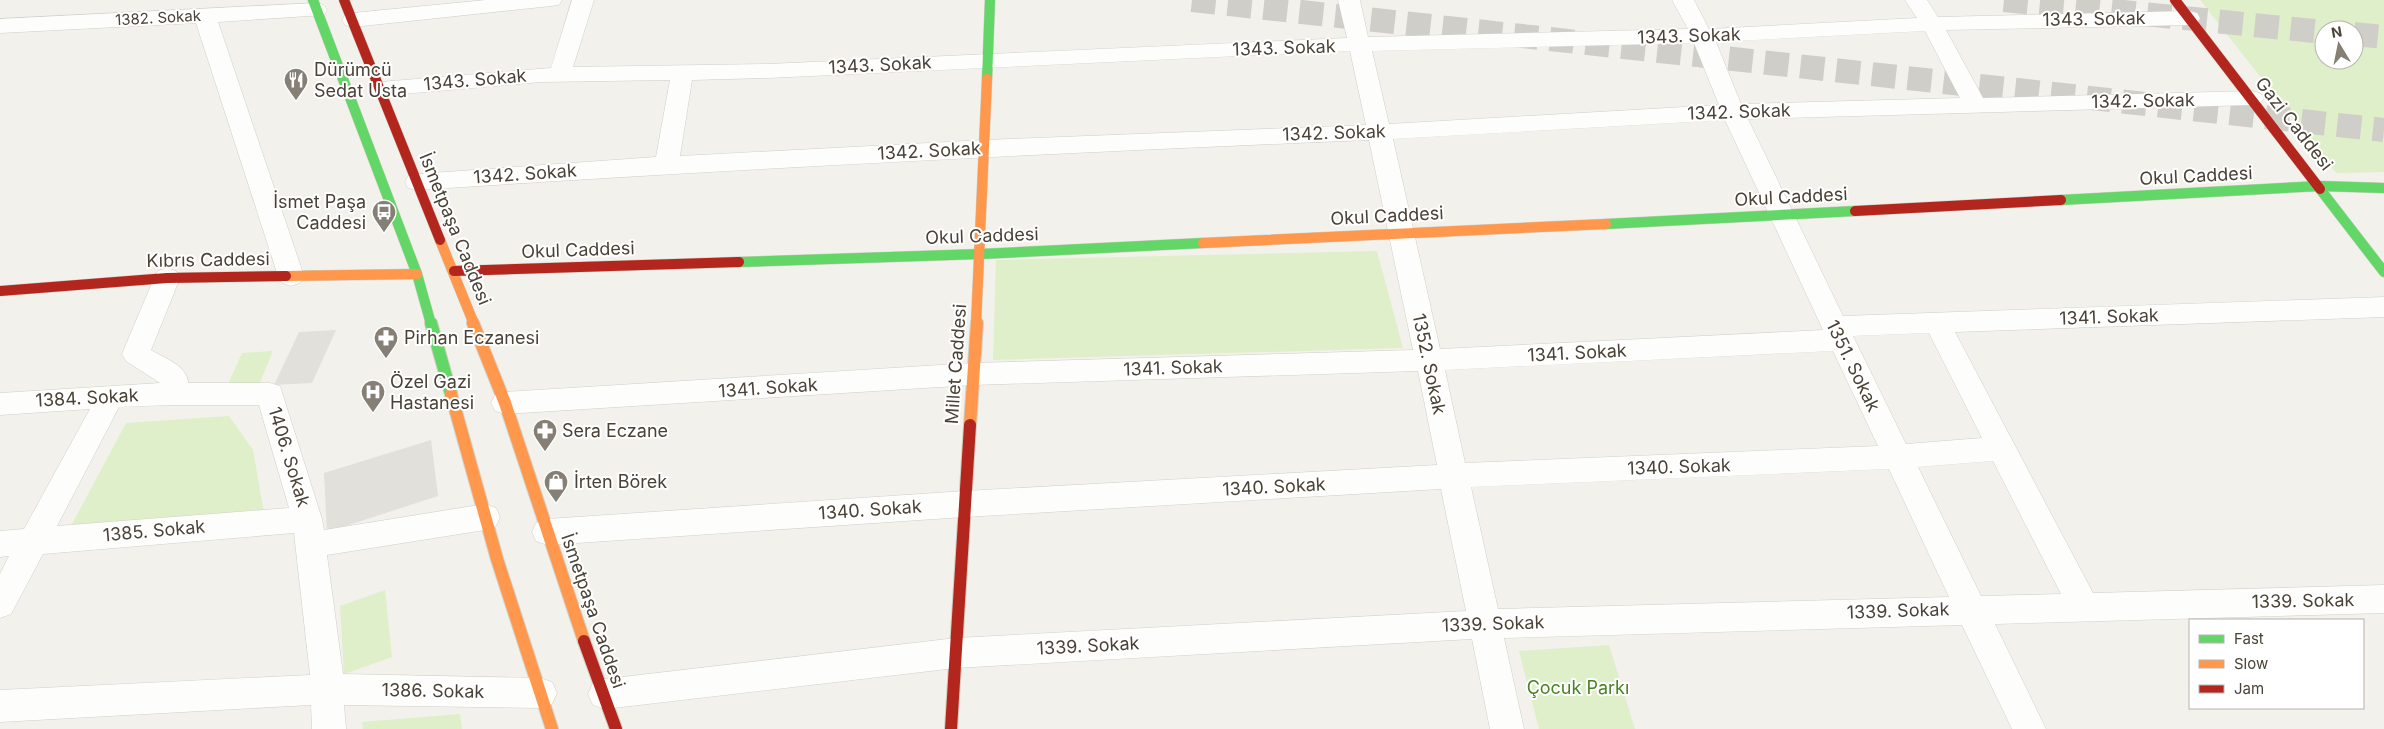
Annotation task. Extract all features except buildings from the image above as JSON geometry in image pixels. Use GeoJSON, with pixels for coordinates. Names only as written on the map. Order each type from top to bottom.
{"type":"FeatureCollection","features":[{"type":"Feature","properties":{"kind":"main road","name":"İsmetpaşa Caddesi"},"geometry":{"type":"LineString","coordinates":[[344,0],[454,271],[505,403],[564,586],[605,694],[616,729]]}},
{"type":"Feature","properties":{"kind":"main road","name":"Millet Caddesi"},"geometry":{"type":"LineString","coordinates":[[951,729],[981,254],[990,0]]}},
{"type":"Feature","properties":{"kind":"main road","name":"Gazi Caddesi"},"geometry":{"type":"LineString","coordinates":[[2175,0],[2320,186],[2384,272]]}},
{"type":"Feature","properties":{"kind":"main road"},"geometry":{"type":"LineString","coordinates":[[315,5],[427,273],[485,517],[552,729]]}},
{"type":"Feature","properties":{"kind":"main road","name":"Okul Caddesi"},"geometry":{"type":"LineString","coordinates":[[427,273],[981,254],[1781,215],[2320,186],[2384,188]]}},
{"type":"Feature","properties":{"kind":"main road","name":"Kıbrıs Caddesi"},"geometry":{"type":"LineString","coordinates":[[0,291],[167,278],[427,273]]}},
{"type":"Feature","properties":{"kind":"street"},"geometry":{"type":"LineString","coordinates":[[93,22],[102,0]]}},
{"type":"Feature","properties":{"kind":"street"},"geometry":{"type":"LineString","coordinates":[[353,20],[551,0]]}},
{"type":"Feature","properties":{"kind":"street"},"geometry":{"type":"LineString","coordinates":[[560,74],[583,0]]}},
{"type":"Feature","properties":{"kind":"street","name":"1352. Sokak"},"geometry":{"type":"LineString","coordinates":[[1349,0],[1402,232],[1483,624],[1507,729]]}},
{"type":"Feature","properties":{"kind":"street","name":"1351. Sokak"},"geometry":{"type":"LineString","coordinates":[[1683,0],[1702,36],[1733,112],[1837,333],[2029,729]]}},
{"type":"Feature","properties":{"kind":"street"},"geometry":{"type":"LineString","coordinates":[[1916,0],[1932,24],[1976,105]]}},
{"type":"Feature","properties":{"kind":"street","name":"1382. Sokak"},"geometry":{"type":"LineString","coordinates":[[0,26],[205,16],[315,5]]}},
{"type":"Feature","properties":{"kind":"street"},"geometry":{"type":"LineString","coordinates":[[205,16],[291,276]]}},
{"type":"Feature","properties":{"kind":"street","name":"1343. Sokak"},"geometry":{"type":"LineString","coordinates":[[380,89],[560,74],[768,71],[1360,44],[1702,36],[1997,21],[2189,18]]}},
{"type":"Feature","properties":{"kind":"street"},"geometry":{"type":"LineString","coordinates":[[667,164],[682,72]]}},
{"type":"Feature","properties":{"kind":"street","name":"1342. Sokak"},"geometry":{"type":"LineString","coordinates":[[417,182],[667,164],[985,148],[1380,132],[1733,112],[2252,98]]}},
{"type":"Feature","properties":{"kind":"street"},"geometry":{"type":"LineString","coordinates":[[167,278],[136,354],[174,377],[173,394]]}},
{"type":"Feature","properties":{"kind":"street","name":"1341. Sokak"},"geometry":{"type":"LineString","coordinates":[[505,403],[974,374],[1428,360],[1837,333],[1937,323],[2384,307]]}},
{"type":"Feature","properties":{"kind":"street"},"geometry":{"type":"LineString","coordinates":[[1937,323],[2083,606]]}},
{"type":"Feature","properties":{"kind":"street","name":"1384. Sokak"},"geometry":{"type":"LineString","coordinates":[[0,404],[111,396],[173,394]]}},
{"type":"Feature","properties":{"kind":"street","name":"1406. Sokak"},"geometry":{"type":"LineString","coordinates":[[173,394],[270,394],[309,532],[327,689],[329,729]]}},
{"type":"Feature","properties":{"kind":"street"},"geometry":{"type":"LineString","coordinates":[[0,604],[111,396]]}},
{"type":"Feature","properties":{"kind":"street","name":"1340. Sokak"},"geometry":{"type":"LineString","coordinates":[[547,532],[965,504],[1453,476],[1898,457],[2002,448]]}},
{"type":"Feature","properties":{"kind":"street","name":"1385. Sokak"},"geometry":{"type":"LineString","coordinates":[[0,544],[34,541],[309,532],[485,517]]}},
{"type":"Feature","properties":{"kind":"street","name":"1339. Sokak"},"geometry":{"type":"LineString","coordinates":[[605,694],[956,653],[1483,624],[2384,599]]}},
{"type":"Feature","properties":{"kind":"street","name":"1386. Sokak"},"geometry":{"type":"LineString","coordinates":[[0,706],[327,689],[540,693]]}},
{"type":"Feature","properties":{"kind":"green space"},"geometry":{"type":"Polygon","coordinates":[[[2200,0],[2384,0],[2384,172],[2336,173],[2200,0]]]}},
{"type":"Feature","properties":{"kind":"green space"},"geometry":{"type":"Polygon","coordinates":[[[1377,251],[1403,348],[993,360],[996,260],[1377,251]]]}},
{"type":"Feature","properties":{"kind":"green space"},"geometry":{"type":"Polygon","coordinates":[[[273,351],[258,387],[226,389],[242,353],[273,351]]]}},
{"type":"Feature","properties":{"kind":"green space"},"geometry":{"type":"Polygon","coordinates":[[[229,416],[253,450],[264,513],[71,526],[126,423],[229,416]]]}},
{"type":"Feature","properties":{"kind":"green space"},"geometry":{"type":"Polygon","coordinates":[[[385,590],[392,657],[344,674],[340,606],[385,590]]]}},
{"type":"Feature","properties":{"kind":"green space","name":"Çocuk Parkı"},"geometry":{"type":"Polygon","coordinates":[[[1609,645],[1635,729],[1539,729],[1519,651],[1609,645]]]}},
{"type":"Feature","properties":{"kind":"green space"},"geometry":{"type":"Polygon","coordinates":[[[460,714],[462,729],[363,729],[362,722],[460,714]]]}},
{"type":"Feature","properties":{"kind":"shaded area"},"geometry":{"type":"Polygon","coordinates":[[[336,330],[312,383],[274,385],[299,332],[336,330]]]}},
{"type":"Feature","properties":{"kind":"shaded area"},"geometry":{"type":"Polygon","coordinates":[[[431,440],[438,496],[327,532],[324,473],[431,440]]]}},
{"type":"Feature","properties":{"kind":"tunnel"},"geometry":{"type":"LineString","coordinates":[[1192,0],[2384,130]]}},
{"type":"Feature","properties":{"kind":"tunnel"},"geometry":{"type":"LineString","coordinates":[[2004,0],[2314,31]]}},
{"type":"Feature","properties":{"kind":"tunnel"},"geometry":{"type":"LineString","coordinates":[[2364,35],[2384,37]]}},
{"type":"Feature","properties":{"kind":"traffic: fast"},"geometry":{"type":"LineString","coordinates":[[313,0],[417,274],[451,394]]}},
{"type":"Feature","properties":{"kind":"traffic: fast"},"geometry":{"type":"LineString","coordinates":[[987,79],[990,0]]}},
{"type":"Feature","properties":{"kind":"traffic: fast"},"geometry":{"type":"LineString","coordinates":[[2061,200],[2320,186],[2384,188]]}},
{"type":"Feature","properties":{"kind":"traffic: fast"},"geometry":{"type":"LineString","coordinates":[[2320,189],[2384,272]]}},
{"type":"Feature","properties":{"kind":"traffic: fast"},"geometry":{"type":"LineString","coordinates":[[1606,224],[1855,211]]}},
{"type":"Feature","properties":{"kind":"traffic: fast"},"geometry":{"type":"LineString","coordinates":[[739,262],[981,254],[1203,243]]}},
{"type":"Feature","properties":{"kind":"traffic: slow"},"geometry":{"type":"LineString","coordinates":[[970,425],[981,254],[987,79]]}},
{"type":"Feature","properties":{"kind":"traffic: slow"},"geometry":{"type":"LineString","coordinates":[[1203,243],[1606,224]]}},
{"type":"Feature","properties":{"kind":"traffic: slow"},"geometry":{"type":"LineString","coordinates":[[440,240],[505,403],[584,641]]}},
{"type":"Feature","properties":{"kind":"traffic: slow"},"geometry":{"type":"LineString","coordinates":[[286,276],[417,274]]}},
{"type":"Feature","properties":{"kind":"traffic: slow"},"geometry":{"type":"LineString","coordinates":[[451,394],[497,559],[552,729]]}},
{"type":"Feature","properties":{"kind":"traffic: jam"},"geometry":{"type":"LineString","coordinates":[[344,0],[440,240]]}},
{"type":"Feature","properties":{"kind":"traffic: jam"},"geometry":{"type":"LineString","coordinates":[[2175,0],[2320,189]]}},
{"type":"Feature","properties":{"kind":"traffic: jam"},"geometry":{"type":"LineString","coordinates":[[1855,211],[2061,200]]}},
{"type":"Feature","properties":{"kind":"traffic: jam"},"geometry":{"type":"LineString","coordinates":[[454,271],[739,262]]}},
{"type":"Feature","properties":{"kind":"traffic: jam"},"geometry":{"type":"LineString","coordinates":[[0,291],[167,278],[286,276]]}},
{"type":"Feature","properties":{"kind":"traffic: jam"},"geometry":{"type":"LineString","coordinates":[[951,729],[970,425]]}},
{"type":"Feature","properties":{"kind":"traffic: jam"},"geometry":{"type":"LineString","coordinates":[[584,641],[616,729]]}},
{"type":"Feature","properties":{"kind":"place","name":"Dürümcü Sedat Usta"},"geometry":{"type":"Point","coordinates":[296,101]}},
{"type":"Feature","properties":{"kind":"place","name":"İsmet Paşa Caddesi"},"geometry":{"type":"Point","coordinates":[384,233]}},
{"type":"Feature","properties":{"kind":"place","name":"Pirhan Eczanesi"},"geometry":{"type":"Point","coordinates":[386,359]}},
{"type":"Feature","properties":{"kind":"place","name":"Özel Gazi Hastanesi"},"geometry":{"type":"Point","coordinates":[373,413]}},
{"type":"Feature","properties":{"kind":"place","name":"Sera Eczane"},"geometry":{"type":"Point","coordinates":[545,452]}},
{"type":"Feature","properties":{"kind":"place","name":"İrten Börek"},"geometry":{"type":"Point","coordinates":[556,503]}}]}
